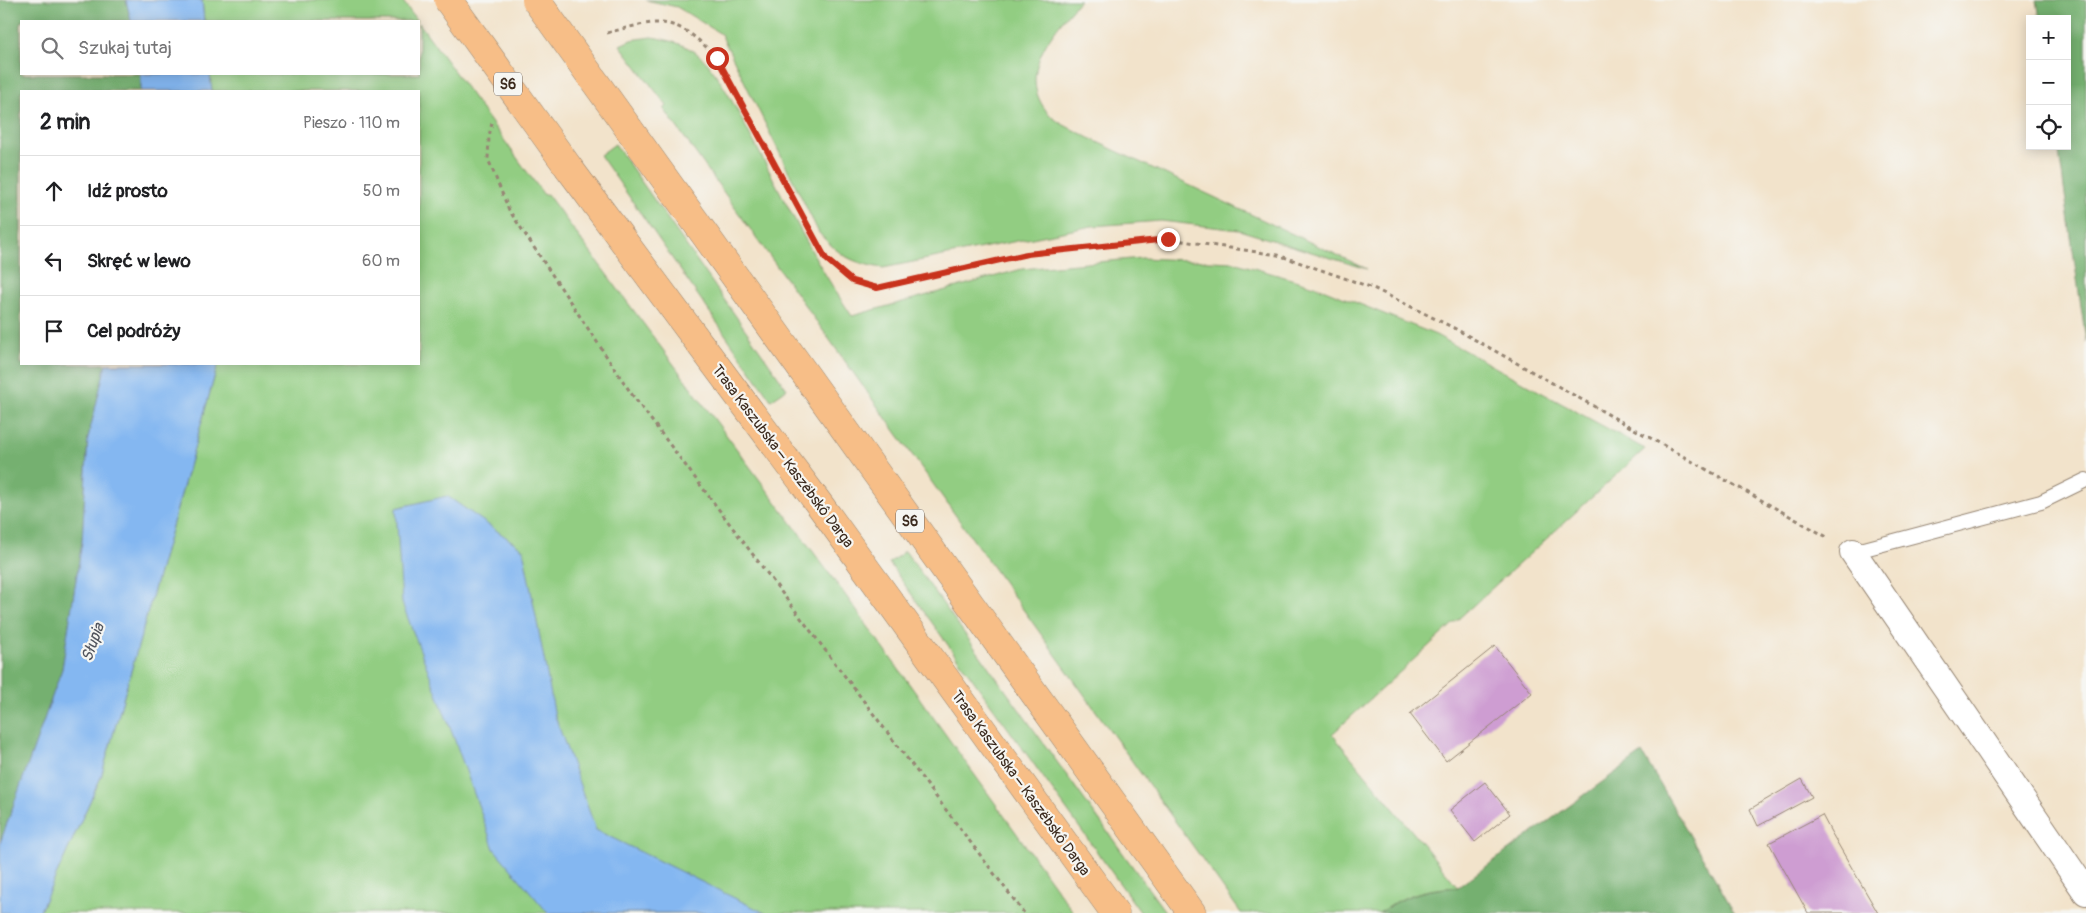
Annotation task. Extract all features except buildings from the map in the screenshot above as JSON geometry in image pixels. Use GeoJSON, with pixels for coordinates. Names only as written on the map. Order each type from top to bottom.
{"type":"FeatureCollection","features":[{"type":"Feature","properties":{"kind":"highway","name":"Trasa Kaszubska – Kaszëbskô Darga"},"geometry":{"type":"LineString","coordinates":[[448,0],[569,168],[822,508],[1115,913]]}},
{"type":"Feature","properties":{"kind":"highway","name":"S6"},"geometry":{"type":"LineString","coordinates":[[536,0],[1192,913]]}},
{"type":"Feature","properties":{"kind":"street"},"geometry":{"type":"LineString","coordinates":[[1852,552],[2086,892]]}},
{"type":"Feature","properties":{"kind":"lane"},"geometry":{"type":"LineString","coordinates":[[1852,552],[2041,502],[2086,480]]}},
{"type":"Feature","properties":{"kind":"path"},"geometry":{"type":"LineString","coordinates":[[608,33],[643,23],[660,21],[676,25],[698,38],[717,58],[826,259],[852,281],[877,288],[1027,254],[1168,239],[1278,255],[1374,288],[1454,328],[1852,552]]}},
{"type":"Feature","properties":{"kind":"path"},"geometry":{"type":"LineString","coordinates":[[492,123],[489,136],[488,158],[509,210],[632,396],[1024,913]]}},
{"type":"Feature","properties":{"kind":"green space"},"geometry":{"type":"Polygon","coordinates":[[[0,0],[126,0],[131,20],[20,20],[20,75],[141,75],[141,90],[20,90],[20,365],[106,365],[88,438],[82,542],[62,669],[0,843],[0,0]]]}},
{"type":"Feature","properties":{"kind":"green space"},"geometry":{"type":"Polygon","coordinates":[[[202,0],[402,0],[416,20],[204,20],[202,0]]]}},
{"type":"Feature","properties":{"kind":"green space"},"geometry":{"type":"Polygon","coordinates":[[[646,0],[1080,0],[1049,39],[1036,69],[1035,84],[1039,99],[1053,118],[1093,140],[1367,269],[1239,230],[1161,221],[1092,226],[883,268],[863,264],[840,253],[819,233],[721,34],[677,7],[646,0]]]}},
{"type":"Feature","properties":{"kind":"green space"},"geometry":{"type":"Polygon","coordinates":[[[2037,0],[2086,0],[2086,342],[2059,150],[2071,150],[2071,15],[2039,15],[2037,0]]]}},
{"type":"Feature","properties":{"kind":"green space"},"geometry":{"type":"Polygon","coordinates":[[[420,24],[544,195],[547,194],[846,596],[1074,913],[39,913],[101,777],[218,365],[420,365],[420,90],[212,90],[210,75],[420,75],[420,24]]]}},
{"type":"Feature","properties":{"kind":"green space"},"geometry":{"type":"Polygon","coordinates":[[[651,37],[674,42],[689,48],[702,58],[715,73],[734,104],[814,254],[852,316],[1022,269],[1142,258],[1233,262],[1315,286],[1436,335],[1645,449],[1332,734],[1458,887],[1416,893],[1398,901],[1379,913],[1241,913],[664,109],[667,106],[620,45],[631,40],[651,37]]]}},
{"type":"Feature","properties":{"kind":"green space"},"geometry":{"type":"Polygon","coordinates":[[[615,144],[787,389],[771,400],[600,155],[615,144]]]}},
{"type":"Feature","properties":{"kind":"green space"},"geometry":{"type":"Polygon","coordinates":[[[905,551],[1166,913],[1141,913],[889,563],[905,551]]]}},
{"type":"Feature","properties":{"kind":"green space"},"geometry":{"type":"Polygon","coordinates":[[[1642,753],[1735,913],[1379,913],[1399,901],[1417,894],[1458,887],[1642,753]]]}},
{"type":"Feature","properties":{"kind":"water"},"geometry":{"type":"Polygon","coordinates":[[[126,0],[202,0],[204,20],[131,20],[126,0]]]}},
{"type":"Feature","properties":{"kind":"water"},"geometry":{"type":"Polygon","coordinates":[[[141,75],[210,75],[212,90],[141,90],[141,75]]]}},
{"type":"Feature","properties":{"kind":"water","name":"Słupia"},"geometry":{"type":"Polygon","coordinates":[[[106,365],[218,365],[101,777],[39,913],[0,913],[0,843],[62,669],[82,542],[88,438],[106,365]]]}},
{"type":"Feature","properties":{"kind":"water"},"geometry":{"type":"Polygon","coordinates":[[[447,496],[523,549],[555,716],[596,830],[765,913],[548,913],[494,849],[402,603],[396,508],[447,496]]]}},
{"type":"Feature","properties":{"kind":"route"},"geometry":{"type":"LineString","coordinates":[[717,58],[826,259],[852,281],[877,288],[1027,254],[1168,239]]}}]}
